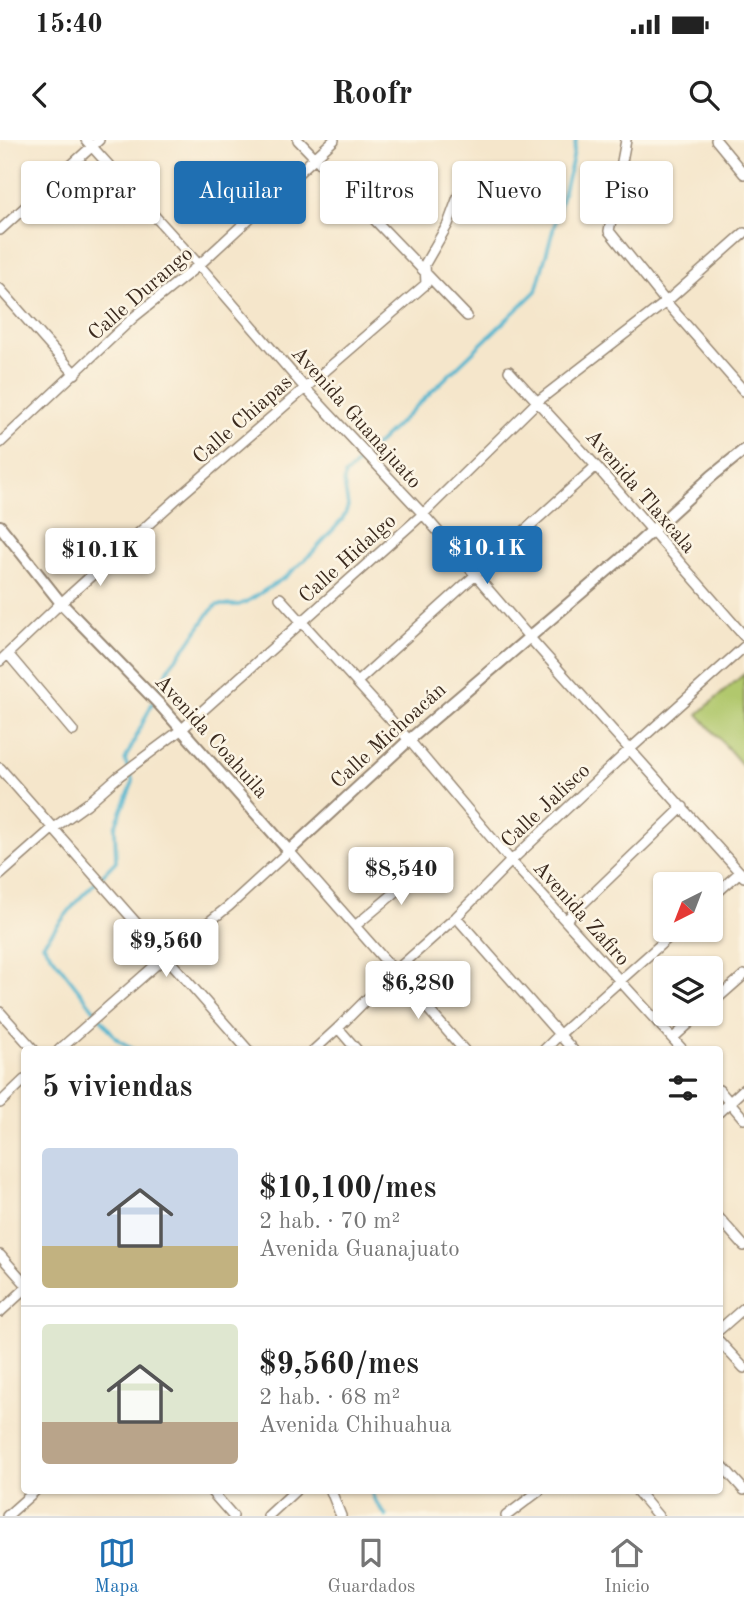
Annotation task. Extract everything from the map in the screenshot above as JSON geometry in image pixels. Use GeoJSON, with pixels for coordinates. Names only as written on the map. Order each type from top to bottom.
{"type":"FeatureCollection","features":[{"type":"Feature","properties":{"kind":"street"},"geometry":{"type":"LineString","coordinates":[[298,140],[467,316]]}},
{"type":"Feature","properties":{"kind":"street","name":"Calle Durango"},"geometry":{"type":"LineString","coordinates":[[0,443],[134,317],[199,265],[334,140]]}},
{"type":"Feature","properties":{"kind":"street"},"geometry":{"type":"LineString","coordinates":[[626,140],[609,231],[666,302],[744,391]]}},
{"type":"Feature","properties":{"kind":"street"},"geometry":{"type":"LineString","coordinates":[[716,140],[742,168]]}},
{"type":"Feature","properties":{"kind":"street"},"geometry":{"type":"LineString","coordinates":[[0,230],[92,142]]}},
{"type":"Feature","properties":{"kind":"street","name":"Avenida Guanajuato"},"geometry":{"type":"LineString","coordinates":[[92,142],[305,388],[423,514],[629,750],[742,874]]}},
{"type":"Feature","properties":{"kind":"street","name":"Calle Chiapas"},"geometry":{"type":"LineString","coordinates":[[4,658],[181,495],[426,284],[425,264],[452,212]]}},
{"type":"Feature","properties":{"kind":"street","name":"Calle Hidalgo"},"geometry":{"type":"LineString","coordinates":[[0,875],[118,776],[182,729],[423,514],[538,401],[666,302],[744,233]]}},
{"type":"Feature","properties":{"kind":"street"},"geometry":{"type":"LineString","coordinates":[[0,289],[75,374]]}},
{"type":"Feature","properties":{"kind":"street","name":"Avenida Tlaxcala"},"geometry":{"type":"LineString","coordinates":[[509,371],[744,636]]}},
{"type":"Feature","properties":{"kind":"street","name":"Calle Michoacán"},"geometry":{"type":"LineString","coordinates":[[64,1046],[166,956],[229,906],[409,740],[744,450]]}},
{"type":"Feature","properties":{"kind":"street"},"geometry":{"type":"LineString","coordinates":[[357,682],[596,466]]}},
{"type":"Feature","properties":{"kind":"street","name":"Avenida Coahuila"},"geometry":{"type":"LineString","coordinates":[[0,526],[61,603],[182,729],[460,1046]]}},
{"type":"Feature","properties":{"kind":"street","name":"Avenida Zafiro"},"geometry":{"type":"LineString","coordinates":[[279,598],[409,740],[511,861],[680,1046]]}},
{"type":"Feature","properties":{"kind":"street","name":"Calle Jalisco"},"geometry":{"type":"LineString","coordinates":[[318,1046],[629,750],[744,647]]}},
{"type":"Feature","properties":{"kind":"street"},"geometry":{"type":"LineString","coordinates":[[4,658],[72,731]]}},
{"type":"Feature","properties":{"kind":"street"},"geometry":{"type":"LineString","coordinates":[[0,768],[245,1046]]}},
{"type":"Feature","properties":{"kind":"street"},"geometry":{"type":"LineString","coordinates":[[566,920],[682,807]]}},
{"type":"Feature","properties":{"kind":"street"},"geometry":{"type":"LineString","coordinates":[[355,926],[428,865]]}},
{"type":"Feature","properties":{"kind":"street"},"geometry":{"type":"LineString","coordinates":[[723,889],[742,874]]}},
{"type":"Feature","properties":{"kind":"street"},"geometry":{"type":"LineString","coordinates":[[456,917],[569,1046]]}},
{"type":"Feature","properties":{"kind":"street"},"geometry":{"type":"LineString","coordinates":[[548,1046],[664,942]]}},
{"type":"Feature","properties":{"kind":"street"},"geometry":{"type":"LineString","coordinates":[[723,994],[744,975]]}},
{"type":"Feature","properties":{"kind":"street"},"geometry":{"type":"LineString","coordinates":[[0,1012],[30,1046]]}},
{"type":"Feature","properties":{"kind":"street"},"geometry":{"type":"LineString","coordinates":[[673,1038],[686,1026]]}},
{"type":"Feature","properties":{"kind":"street"},"geometry":{"type":"LineString","coordinates":[[338,1028],[354,1046]]}},
{"type":"Feature","properties":{"kind":"street"},"geometry":{"type":"LineString","coordinates":[[0,1102],[21,1083]]}},
{"type":"Feature","properties":{"kind":"street"},"geometry":{"type":"LineString","coordinates":[[723,1108],[744,1089]]}},
{"type":"Feature","properties":{"kind":"street"},"geometry":{"type":"LineString","coordinates":[[723,1094],[744,1119]]}},
{"type":"Feature","properties":{"kind":"street"},"geometry":{"type":"LineString","coordinates":[[723,1223],[744,1247]]}},
{"type":"Feature","properties":{"kind":"street"},"geometry":{"type":"LineString","coordinates":[[0,1255],[21,1279]]}},
{"type":"Feature","properties":{"kind":"street"},"geometry":{"type":"LineString","coordinates":[[0,1312],[21,1293]]}},
{"type":"Feature","properties":{"kind":"street"},"geometry":{"type":"LineString","coordinates":[[723,1326],[744,1308]]}},
{"type":"Feature","properties":{"kind":"street"},"geometry":{"type":"LineString","coordinates":[[723,1345],[744,1368]]}},
{"type":"Feature","properties":{"kind":"street"},"geometry":{"type":"LineString","coordinates":[[723,1466],[744,1490]]}},
{"type":"Feature","properties":{"kind":"street"},"geometry":{"type":"LineString","coordinates":[[0,1508],[7,1516],[32,1494]]}},
{"type":"Feature","properties":{"kind":"street"},"geometry":{"type":"LineString","coordinates":[[214,1494],[233,1516]]}},
{"type":"Feature","properties":{"kind":"street"},"geometry":{"type":"LineString","coordinates":[[268,1516],[292,1494]]}},
{"type":"Feature","properties":{"kind":"street"},"geometry":{"type":"LineString","coordinates":[[332,1494],[341,1516]]}},
{"type":"Feature","properties":{"kind":"street"},"geometry":{"type":"LineString","coordinates":[[506,1516],[535,1494]]}},
{"type":"Feature","properties":{"kind":"street"},"geometry":{"type":"LineString","coordinates":[[639,1494],[653,1514]]}},
{"type":"Feature","properties":{"kind":"green space"},"geometry":{"type":"Polygon","coordinates":[[[744,674],[744,767],[698,714],[744,674]]]}},
{"type":"Feature","properties":{"kind":"waterway"},"geometry":{"type":"LineString","coordinates":[[128,1046],[116,1038],[43,944],[77,901],[116,861],[115,827],[133,782],[125,760],[170,666],[217,605],[239,605],[248,601],[287,576],[312,553],[346,512],[348,506],[345,475],[536,291],[576,140]]}},
{"type":"Feature","properties":{"kind":"waterway"},"geometry":{"type":"LineString","coordinates":[[372,1494],[386,1516]]}}]}
